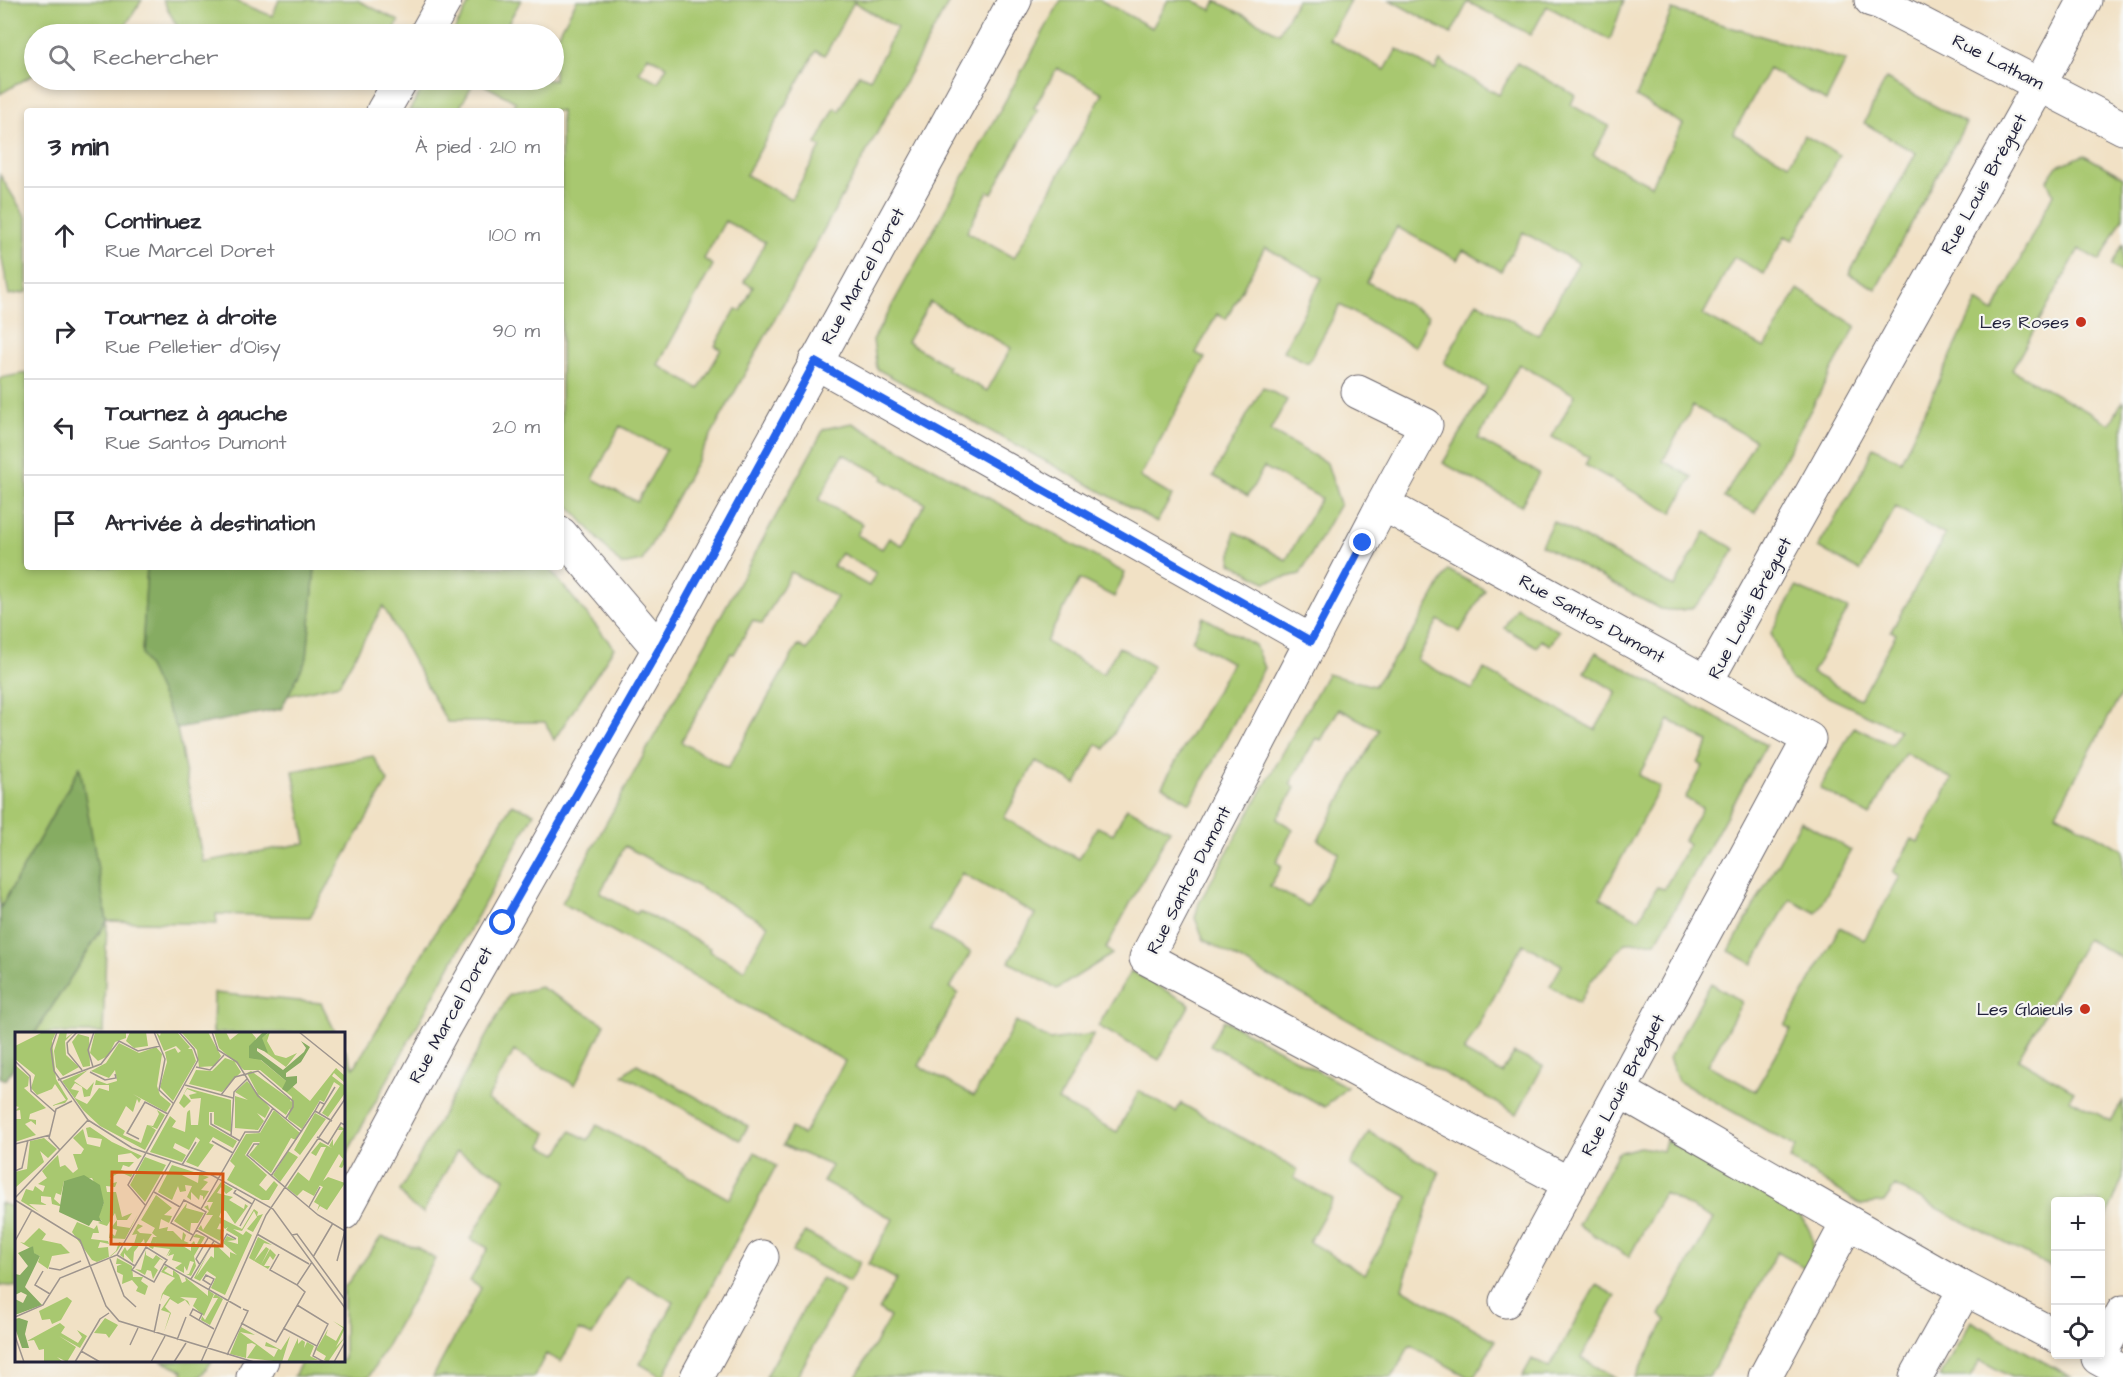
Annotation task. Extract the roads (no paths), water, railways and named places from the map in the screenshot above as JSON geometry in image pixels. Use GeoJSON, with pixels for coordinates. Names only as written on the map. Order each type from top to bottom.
{"type":"FeatureCollection","features":[{"type":"Feature","properties":{"kind":"street"},"geometry":{"type":"LineString","coordinates":[[432,24],[445,0]]}},
{"type":"Feature","properties":{"kind":"street","name":"Rue Marcel Doret"},"geometry":{"type":"LineString","coordinates":[[345,1211],[444,1027],[659,649],[1015,0]]}},
{"type":"Feature","properties":{"kind":"street","name":"Rue Latham"},"geometry":{"type":"LineString","coordinates":[[1871,0],[1881,3],[2123,128]]}},
{"type":"Feature","properties":{"kind":"street","name":"Rue Louis Bréguet"},"geometry":{"type":"LineString","coordinates":[[1506,1301],[1809,739],[1706,682],[2085,0]]}},
{"type":"Feature","properties":{"kind":"street"},"geometry":{"type":"LineString","coordinates":[[385,108],[395,90]]}},
{"type":"Feature","properties":{"kind":"street"},"geometry":{"type":"LineString","coordinates":[[815,362],[1311,641]]}},
{"type":"Feature","properties":{"kind":"street","name":"Rue Santos Dumont"},"geometry":{"type":"LineString","coordinates":[[1358,392],[1426,425],[1146,958],[1570,1184]]}},
{"type":"Feature","properties":{"kind":"street","name":"Rue Santos Dumont"},"geometry":{"type":"LineString","coordinates":[[1383,504],[1706,682]]}},
{"type":"Feature","properties":{"kind":"street"},"geometry":{"type":"LineString","coordinates":[[564,538],[659,649]]}},
{"type":"Feature","properties":{"kind":"street"},"geometry":{"type":"LineString","coordinates":[[1620,1091],[1965,1289],[2051,1334]]}},
{"type":"Feature","properties":{"kind":"street"},"geometry":{"type":"LineString","coordinates":[[1765,1377],[1848,1222]]}},
{"type":"Feature","properties":{"kind":"street"},"geometry":{"type":"LineString","coordinates":[[697,1377],[762,1257]]}},
{"type":"Feature","properties":{"kind":"street"},"geometry":{"type":"LineString","coordinates":[[1916,1377],[1965,1289]]}},
{"type":"Feature","properties":{"kind":"street"},"geometry":{"type":"LineString","coordinates":[[2105,1352],[2123,1312]]}},
{"type":"Feature","properties":{"kind":"street"},"geometry":{"type":"LineString","coordinates":[[253,1377],[261,1362]]}},
{"type":"Feature","properties":{"kind":"place","name":"Les Roses"},"geometry":{"type":"Point","coordinates":[2081,322]}},
{"type":"Feature","properties":{"kind":"place","name":"Les Glaieuls"},"geometry":{"type":"Point","coordinates":[2085,1009]}}]}
